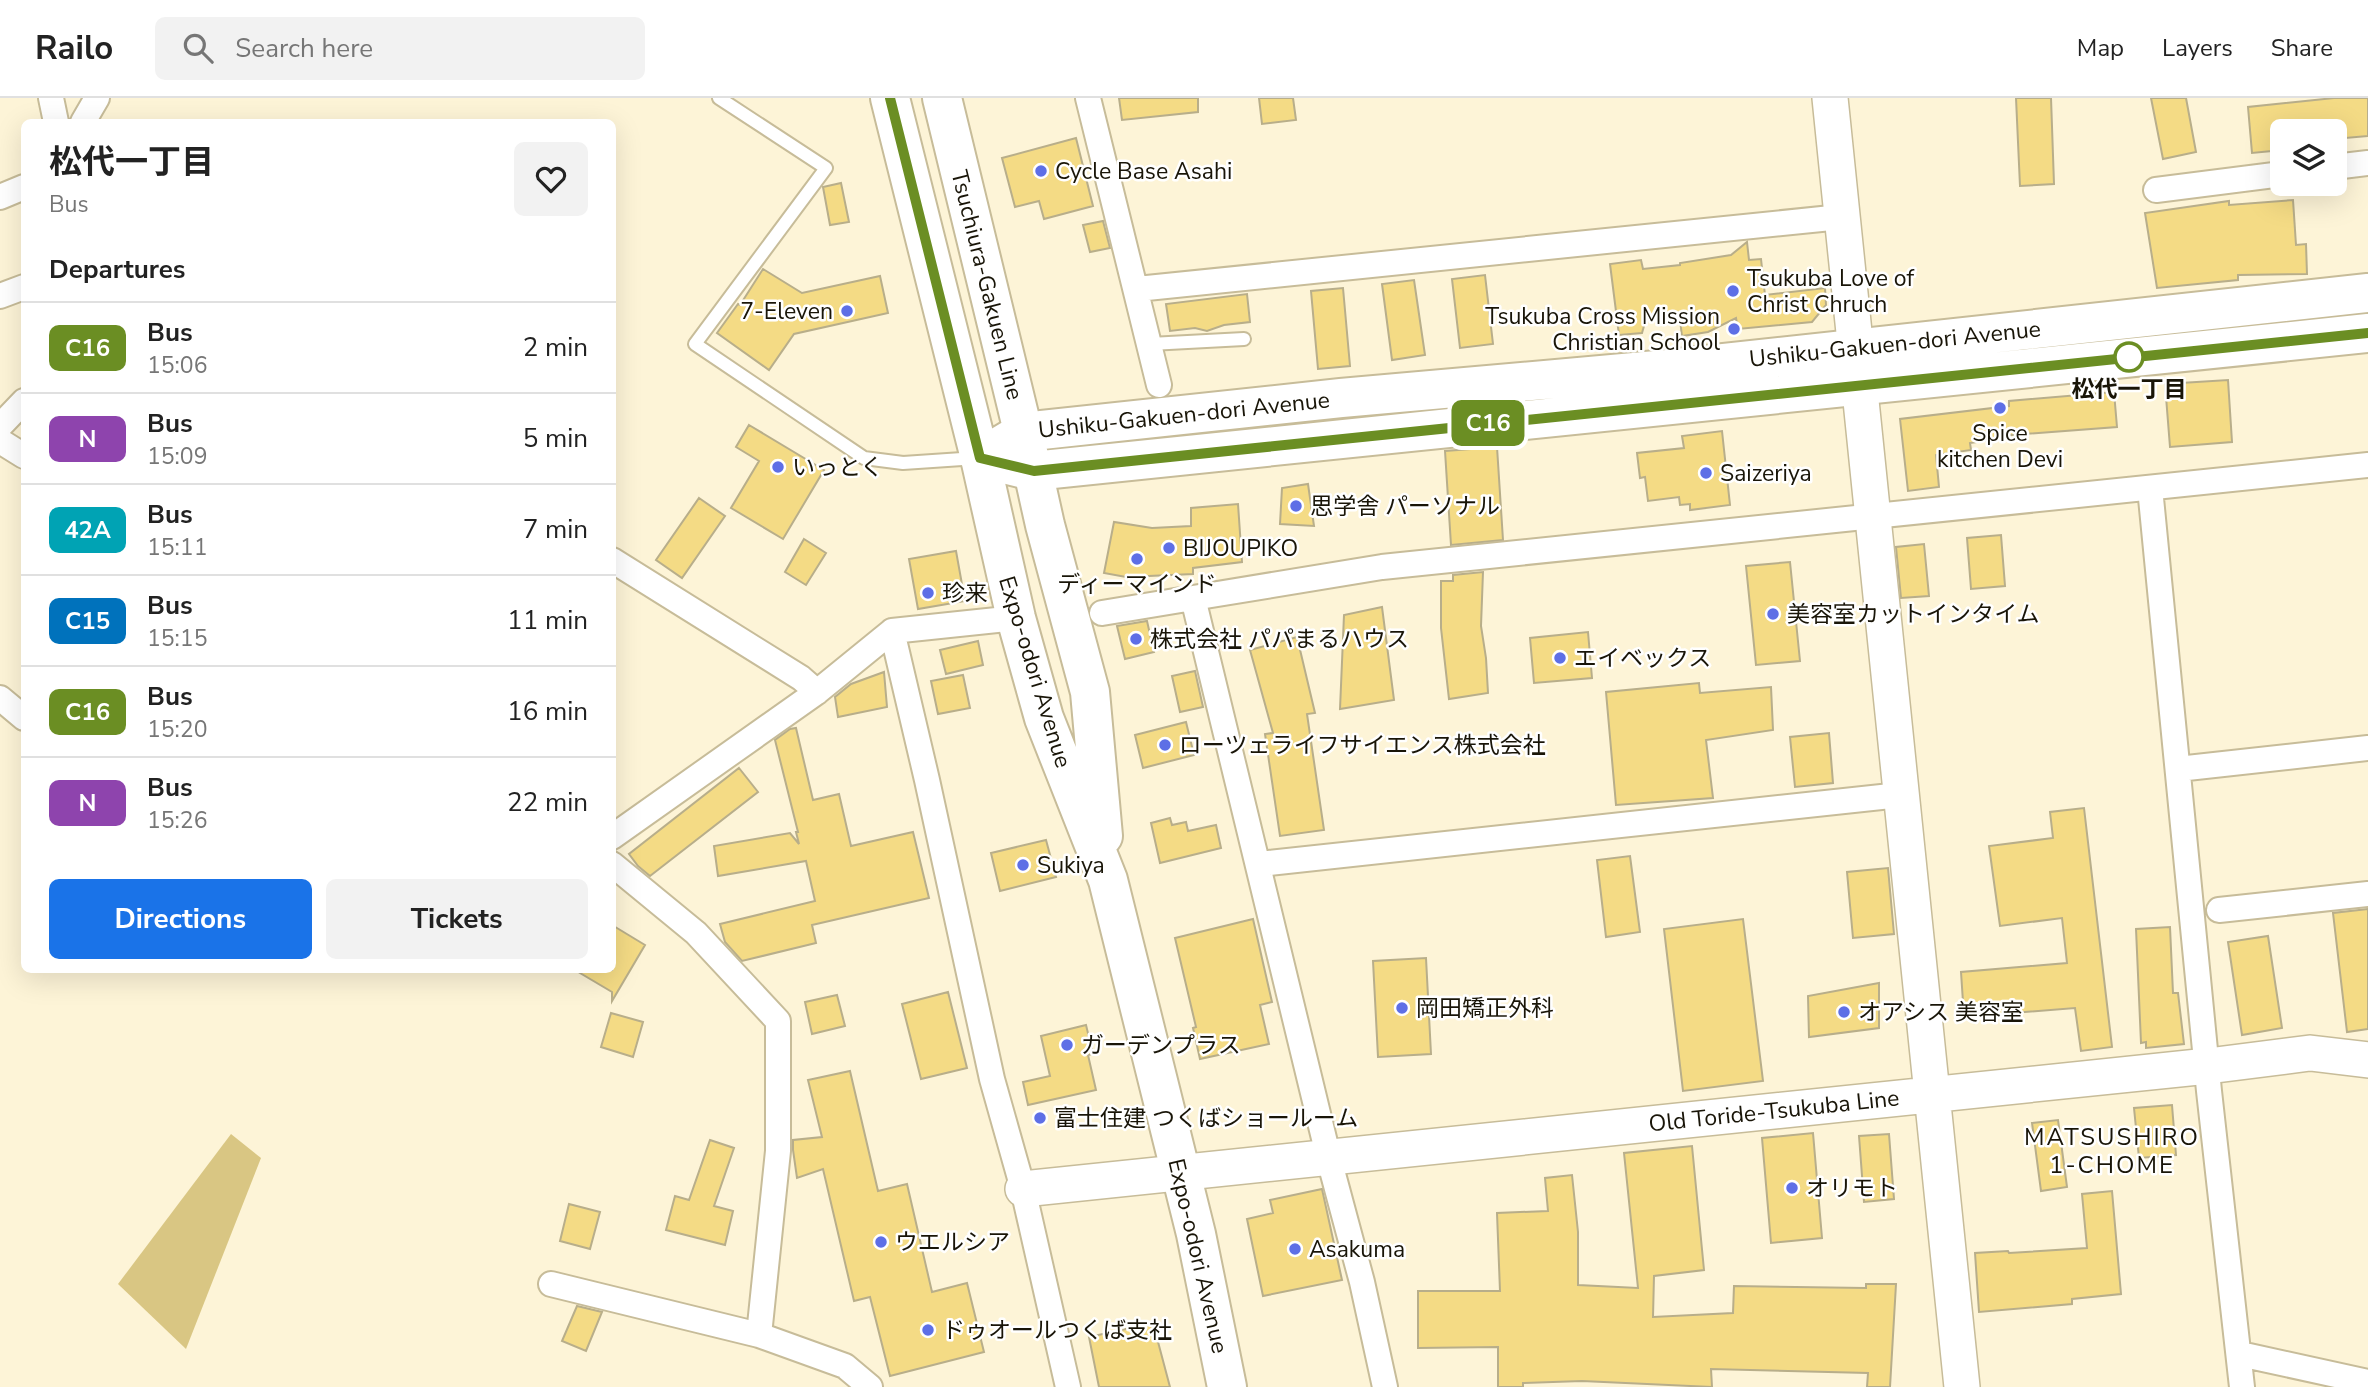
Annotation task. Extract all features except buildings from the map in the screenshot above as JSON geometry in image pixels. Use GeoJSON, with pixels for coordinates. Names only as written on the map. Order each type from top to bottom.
{"type":"FeatureCollection","features":[{"type":"Feature","properties":{"kind":"main road"},"geometry":{"type":"LineString","coordinates":[[890,98],[980,458]]}},
{"type":"Feature","properties":{"kind":"main road","name":"Tsuchiura-Gakuen Line"},"geometry":{"type":"LineString","coordinates":[[943,98],[1034,471]]}},
{"type":"Feature","properties":{"kind":"main road","name":"Ushiku-Gakuen-dori Avenue"},"geometry":{"type":"LineString","coordinates":[[980,458],[1034,471],[1857,367],[2368,293]]}},
{"type":"Feature","properties":{"kind":"main road","name":"Ushiku-Gakuen-dori Avenue"},"geometry":{"type":"LineString","coordinates":[[980,458],[1023,432],[1341,398],[1668,369],[1857,367],[2368,333]]}},
{"type":"Feature","properties":{"kind":"main road","name":"Expo-odori Avenue"},"geometry":{"type":"LineString","coordinates":[[980,458],[1016,618],[1044,719],[1108,880],[1196,1234],[1227,1387]]}},
{"type":"Feature","properties":{"kind":"main road","name":"Expo-odori Avenue"},"geometry":{"type":"LineString","coordinates":[[1034,471],[1045,525],[1090,692],[1108,880]]}},
{"type":"Feature","properties":{"kind":"street"},"geometry":{"type":"LineString","coordinates":[[51,98],[56,119]]}},
{"type":"Feature","properties":{"kind":"street"},"geometry":{"type":"LineString","coordinates":[[85,119],[97,98]]}},
{"type":"Feature","properties":{"kind":"street"},"geometry":{"type":"LineString","coordinates":[[1088,98],[1159,384]]}},
{"type":"Feature","properties":{"kind":"street"},"geometry":{"type":"LineString","coordinates":[[1830,98],[1962,1387]]}},
{"type":"Feature","properties":{"kind":"street"},"geometry":{"type":"LineString","coordinates":[[2347,165],[2368,163]]}},
{"type":"Feature","properties":{"kind":"street"},"geometry":{"type":"LineString","coordinates":[[2156,190],[2270,176]]}},
{"type":"Feature","properties":{"kind":"street"},"geometry":{"type":"LineString","coordinates":[[0,197],[21,188]]}},
{"type":"Feature","properties":{"kind":"street"},"geometry":{"type":"LineString","coordinates":[[1137,289],[1841,217]]}},
{"type":"Feature","properties":{"kind":"street"},"geometry":{"type":"LineString","coordinates":[[0,296],[21,288]]}},
{"type":"Feature","properties":{"kind":"street"},"geometry":{"type":"LineString","coordinates":[[0,426],[21,404]]}},
{"type":"Feature","properties":{"kind":"street"},"geometry":{"type":"LineString","coordinates":[[0,441],[21,454]]}},
{"type":"Feature","properties":{"kind":"street"},"geometry":{"type":"LineString","coordinates":[[1102,613],[1382,567],[2368,465]]}},
{"type":"Feature","properties":{"kind":"street"},"geometry":{"type":"LineString","coordinates":[[2150,488],[2209,1091],[2242,1387]]}},
{"type":"Feature","properties":{"kind":"street"},"geometry":{"type":"LineString","coordinates":[[616,562],[801,678],[817,692]]}},
{"type":"Feature","properties":{"kind":"street"},"geometry":{"type":"LineString","coordinates":[[1193,598],[1329,1159],[1362,1282],[1385,1387]]}},
{"type":"Feature","properties":{"kind":"street"},"geometry":{"type":"LineString","coordinates":[[616,834],[817,692],[892,631],[1016,618]]}},
{"type":"Feature","properties":{"kind":"street"},"geometry":{"type":"LineString","coordinates":[[892,631],[992,1079],[1023,1189],[1068,1387]]}},
{"type":"Feature","properties":{"kind":"street"},"geometry":{"type":"LineString","coordinates":[[0,698],[21,716]]}},
{"type":"Feature","properties":{"kind":"street"},"geometry":{"type":"LineString","coordinates":[[2178,769],[2368,748]]}},
{"type":"Feature","properties":{"kind":"street"},"geometry":{"type":"LineString","coordinates":[[1259,864],[1900,795]]}},
{"type":"Feature","properties":{"kind":"street"},"geometry":{"type":"LineString","coordinates":[[616,867],[696,933],[778,1021],[778,1151],[759,1335]]}},
{"type":"Feature","properties":{"kind":"street"},"geometry":{"type":"LineString","coordinates":[[2219,910],[2368,894]]}},
{"type":"Feature","properties":{"kind":"street","name":"Old Toride-Tsukuba Line"},"geometry":{"type":"LineString","coordinates":[[1023,1189],[1329,1159],[2310,1053],[2368,1060]]}},
{"type":"Feature","properties":{"kind":"street"},"geometry":{"type":"LineString","coordinates":[[551,1284],[759,1335],[845,1366],[870,1387]]}},
{"type":"Feature","properties":{"kind":"street"},"geometry":{"type":"LineString","coordinates":[[2240,1354],[2368,1382]]}},
{"type":"Feature","properties":{"kind":"lane"},"geometry":{"type":"LineString","coordinates":[[719,98],[826,168],[695,345],[864,458],[903,463],[980,458]]}},
{"type":"Feature","properties":{"kind":"lane"},"geometry":{"type":"LineString","coordinates":[[1150,344],[1244,339]]}},
{"type":"Feature","properties":{"kind":"shaded area"},"geometry":{"type":"Polygon","coordinates":[[[231,1134],[261,1158],[186,1349],[118,1284],[231,1134]]]}},
{"type":"Feature","properties":{"kind":"bus line","name":"C16"},"geometry":{"type":"LineString","coordinates":[[890,98],[959,383],[980,458],[1034,471],[2368,333]]}},
{"type":"Feature","properties":{"kind":"place","name":"Cycle Base Asahi"},"geometry":{"type":"Point","coordinates":[1041,171]}},
{"type":"Feature","properties":{"kind":"place","name":"Tsukuba Love of Christ Chruch"},"geometry":{"type":"Point","coordinates":[1733,291]}},
{"type":"Feature","properties":{"kind":"place","name":"7-Eleven"},"geometry":{"type":"Point","coordinates":[847,311]}},
{"type":"Feature","properties":{"kind":"place","name":"Tsukuba Cross Mission Christian School"},"geometry":{"type":"Point","coordinates":[1734,329]}},
{"type":"Feature","properties":{"kind":"place","name":"松代一丁目"},"geometry":{"type":"Point","coordinates":[2129,357]}},
{"type":"Feature","properties":{"kind":"place","name":"Spice kitchen Devi"},"geometry":{"type":"Point","coordinates":[2000,408]}},
{"type":"Feature","properties":{"kind":"place","name":"いっとく"},"geometry":{"type":"Point","coordinates":[778,467]}},
{"type":"Feature","properties":{"kind":"place","name":"Saizeriya"},"geometry":{"type":"Point","coordinates":[1706,473]}},
{"type":"Feature","properties":{"kind":"place","name":"思学舎 パーソナル"},"geometry":{"type":"Point","coordinates":[1296,506]}},
{"type":"Feature","properties":{"kind":"place","name":"BIJOUPIKO"},"geometry":{"type":"Point","coordinates":[1169,548]}},
{"type":"Feature","properties":{"kind":"place","name":"ディーマインド"},"geometry":{"type":"Point","coordinates":[1137,559]}},
{"type":"Feature","properties":{"kind":"place","name":"珍来"},"geometry":{"type":"Point","coordinates":[928,593]}},
{"type":"Feature","properties":{"kind":"place","name":"美容室カットインタイム"},"geometry":{"type":"Point","coordinates":[1773,614]}},
{"type":"Feature","properties":{"kind":"place","name":"株式会社 パパまるハウス"},"geometry":{"type":"Point","coordinates":[1136,639]}},
{"type":"Feature","properties":{"kind":"place","name":"エイベックス"},"geometry":{"type":"Point","coordinates":[1560,658]}},
{"type":"Feature","properties":{"kind":"place","name":"ローツェライフサイエンス株式会社"},"geometry":{"type":"Point","coordinates":[1165,745]}},
{"type":"Feature","properties":{"kind":"place","name":"Sukiya"},"geometry":{"type":"Point","coordinates":[1023,865]}},
{"type":"Feature","properties":{"kind":"place","name":"岡田矯正外科"},"geometry":{"type":"Point","coordinates":[1402,1008]}},
{"type":"Feature","properties":{"kind":"place","name":"オアシス 美容室"},"geometry":{"type":"Point","coordinates":[1844,1012]}},
{"type":"Feature","properties":{"kind":"place","name":"ガーデンプラス"},"geometry":{"type":"Point","coordinates":[1067,1045]}},
{"type":"Feature","properties":{"kind":"place","name":"富士住建 つくばショールーム"},"geometry":{"type":"Point","coordinates":[1040,1118]}},
{"type":"Feature","properties":{"kind":"place","name":"オリモト"},"geometry":{"type":"Point","coordinates":[1792,1188]}},
{"type":"Feature","properties":{"kind":"place","name":"ウエルシア"},"geometry":{"type":"Point","coordinates":[881,1242]}},
{"type":"Feature","properties":{"kind":"place","name":"Asakuma"},"geometry":{"type":"Point","coordinates":[1295,1249]}},
{"type":"Feature","properties":{"kind":"place","name":"ドゥオールつくば支社"},"geometry":{"type":"Point","coordinates":[928,1330]}},
{"type":"Feature","properties":{"kind":"district","name":"MATSUSHIRO 1-CHOME"},"geometry":{"type":"Point","coordinates":[2112,1151]}}]}
